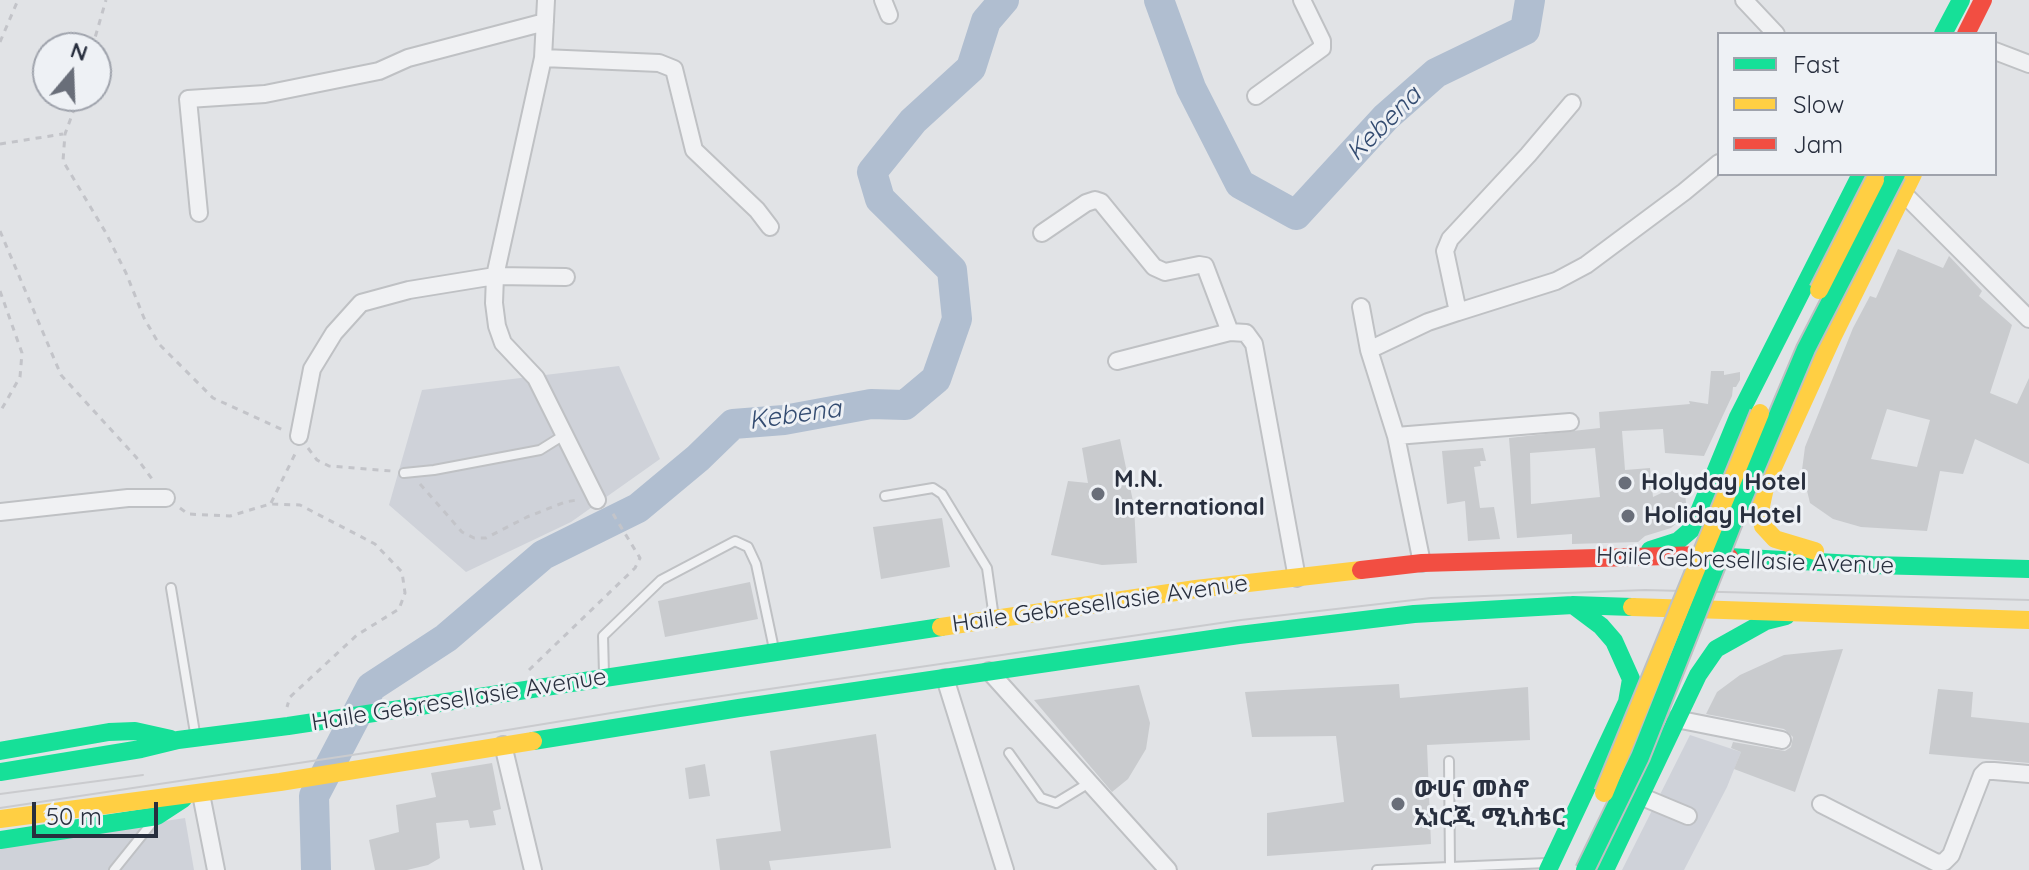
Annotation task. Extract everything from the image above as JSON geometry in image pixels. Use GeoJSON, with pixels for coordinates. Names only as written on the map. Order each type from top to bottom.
{"type":"FeatureCollection","features":[{"type":"Feature","properties":{"kind":"main road"},"geometry":{"type":"LineString","coordinates":[[1944,32],[1961,0]]}},
{"type":"Feature","properties":{"kind":"main road"},"geometry":{"type":"LineString","coordinates":[[1967,32],[1983,0]]}},
{"type":"Feature","properties":{"kind":"main road"},"geometry":{"type":"LineString","coordinates":[[1632,555],[1678,541],[1692,529],[1738,417],[1860,176]]}},
{"type":"Feature","properties":{"kind":"main road"},"geometry":{"type":"LineString","coordinates":[[1556,867],[1616,767],[1762,409],[1877,176]]}},
{"type":"Feature","properties":{"kind":"main road"},"geometry":{"type":"LineString","coordinates":[[1585,870],[1640,757],[1740,503],[1806,349],[1895,176]]}},
{"type":"Feature","properties":{"kind":"main road"},"geometry":{"type":"LineString","coordinates":[[1872,565],[1775,539],[1763,526],[1761,506],[1766,483],[1794,419],[1912,176]]}},
{"type":"Feature","properties":{"kind":"main road","name":"Haile Gebresellasie Avenue"},"geometry":{"type":"LineString","coordinates":[[0,772],[187,739],[392,711],[1196,589],[1422,563],[1632,555],[1734,556],[1872,565],[2029,569]]}},
{"type":"Feature","properties":{"kind":"main road"},"geometry":{"type":"LineString","coordinates":[[1556,867],[1627,702],[1631,679],[1614,641],[1601,626],[1573,605]]}},
{"type":"Feature","properties":{"kind":"main road","name":"Haile Gebresellasie Avenue"},"geometry":{"type":"LineString","coordinates":[[0,819],[387,766],[503,745],[989,671],[1239,635],[1414,614],[1573,605],[2029,620]]}},
{"type":"Feature","properties":{"kind":"main road"},"geometry":{"type":"LineString","coordinates":[[1605,870],[1698,675],[1716,649],[1766,621],[1805,611]]}},
{"type":"Feature","properties":{"kind":"main road","name":"Haile Gebresellasie Avenue"},"geometry":{"type":"LineString","coordinates":[[0,751],[109,732],[135,731],[187,739]]}},
{"type":"Feature","properties":{"kind":"main road"},"geometry":{"type":"LineString","coordinates":[[0,840],[157,816],[195,794]]}},
{"type":"Feature","properties":{"kind":"street"},"geometry":{"type":"LineString","coordinates":[[546,0],[543,58],[495,276],[494,303],[503,343],[536,378],[564,435],[604,504]]}},
{"type":"Feature","properties":{"kind":"street"},"geometry":{"type":"LineString","coordinates":[[1256,96],[1322,48],[1322,41],[1302,0]]}},
{"type":"Feature","properties":{"kind":"street"},"geometry":{"type":"LineString","coordinates":[[1744,0],[1774,32]]}},
{"type":"Feature","properties":{"kind":"street"},"geometry":{"type":"LineString","coordinates":[[199,213],[188,99],[265,94],[379,71],[408,58],[545,22]]}},
{"type":"Feature","properties":{"kind":"street"},"geometry":{"type":"LineString","coordinates":[[1997,52],[2029,64]]}},
{"type":"Feature","properties":{"kind":"street"},"geometry":{"type":"LineString","coordinates":[[543,58],[659,63],[674,69],[694,150],[757,210],[770,227]]}},
{"type":"Feature","properties":{"kind":"street"},"geometry":{"type":"LineString","coordinates":[[1458,312],[1445,251],[1450,239],[1572,103]]}},
{"type":"Feature","properties":{"kind":"street"},"geometry":{"type":"LineString","coordinates":[[1369,350],[1428,322],[1545,285],[1586,265],[1717,165]]}},
{"type":"Feature","properties":{"kind":"street"},"geometry":{"type":"LineString","coordinates":[[1904,194],[2029,319]]}},
{"type":"Feature","properties":{"kind":"street"},"geometry":{"type":"LineString","coordinates":[[1042,233],[1086,203],[1101,202],[1154,267],[1165,272],[1205,266],[1230,332]]}},
{"type":"Feature","properties":{"kind":"street"},"geometry":{"type":"LineString","coordinates":[[297,444],[312,369],[334,333],[361,303],[409,290],[495,276],[566,277]]}},
{"type":"Feature","properties":{"kind":"street"},"geometry":{"type":"LineString","coordinates":[[1361,307],[1369,350],[1396,436],[1422,563]]}},
{"type":"Feature","properties":{"kind":"street"},"geometry":{"type":"LineString","coordinates":[[1117,361],[1230,332],[1246,333],[1254,344],[1297,578]]}},
{"type":"Feature","properties":{"kind":"street"},"geometry":{"type":"LineString","coordinates":[[1396,436],[1570,422]]}},
{"type":"Feature","properties":{"kind":"street"},"geometry":{"type":"LineString","coordinates":[[0,512],[128,498],[166,498]]}},
{"type":"Feature","properties":{"kind":"street"},"geometry":{"type":"LineString","coordinates":[[989,671],[1168,870]]}},
{"type":"Feature","properties":{"kind":"street"},"geometry":{"type":"LineString","coordinates":[[945,678],[1005,870]]}},
{"type":"Feature","properties":{"kind":"street"},"geometry":{"type":"LineString","coordinates":[[1676,719],[1782,740]]}},
{"type":"Feature","properties":{"kind":"street"},"geometry":{"type":"LineString","coordinates":[[503,745],[533,870]]}},
{"type":"Feature","properties":{"kind":"street"},"geometry":{"type":"LineString","coordinates":[[1821,804],[1937,863],[1944,862],[1951,855],[1982,775],[1986,771],[2029,774]]}},
{"type":"Feature","properties":{"kind":"street"},"geometry":{"type":"LineString","coordinates":[[195,794],[216,870]]}},
{"type":"Feature","properties":{"kind":"street"},"geometry":{"type":"LineString","coordinates":[[1640,796],[1688,816]]}},
{"type":"Feature","properties":{"kind":"lane"},"geometry":{"type":"LineString","coordinates":[[404,473],[540,450],[564,435]]}},
{"type":"Feature","properties":{"kind":"lane"},"geometry":{"type":"LineString","coordinates":[[885,496],[933,488],[942,494],[987,568],[994,619]]}},
{"type":"Feature","properties":{"kind":"lane"},"geometry":{"type":"LineString","coordinates":[[604,678],[603,636],[661,580],[735,541],[748,547],[756,564],[775,654]]}},
{"type":"Feature","properties":{"kind":"lane"},"geometry":{"type":"LineString","coordinates":[[171,588],[187,739]]}},
{"type":"Feature","properties":{"kind":"lane"},"geometry":{"type":"LineString","coordinates":[[1009,753],[1041,798],[1056,803],[1090,783]]}},
{"type":"Feature","properties":{"kind":"lane"},"geometry":{"type":"LineString","coordinates":[[1449,761],[1450,867]]}},
{"type":"Feature","properties":{"kind":"lane"},"geometry":{"type":"LineString","coordinates":[[114,870],[157,816]]}},
{"type":"Feature","properties":{"kind":"lane"},"geometry":{"type":"LineString","coordinates":[[1377,870],[1556,867]]}},
{"type":"Feature","properties":{"kind":"path"},"geometry":{"type":"LineString","coordinates":[[0,42],[18,0]]}},
{"type":"Feature","properties":{"kind":"path"},"geometry":{"type":"LineString","coordinates":[[97,32],[106,0]]}},
{"type":"Feature","properties":{"kind":"path"},"geometry":{"type":"LineString","coordinates":[[73,112],[65,134],[63,161],[106,233],[159,344],[213,398],[297,444],[329,466],[404,473],[419,482],[462,532],[474,538],[486,538],[565,502],[604,504],[640,558],[635,568],[532,665],[520,690]]}},
{"type":"Feature","properties":{"kind":"path"},"geometry":{"type":"LineString","coordinates":[[0,144],[65,134]]}},
{"type":"Feature","properties":{"kind":"path"},"geometry":{"type":"LineString","coordinates":[[0,231],[61,375],[136,457],[166,498],[188,514],[230,516],[270,504],[300,505],[375,544],[402,572],[405,593],[399,609],[357,635],[290,697],[284,727]]}},
{"type":"Feature","properties":{"kind":"path"},"geometry":{"type":"LineString","coordinates":[[0,291],[22,353],[20,377],[0,412]]}},
{"type":"Feature","properties":{"kind":"path"},"geometry":{"type":"LineString","coordinates":[[270,504],[297,444]]}},
{"type":"Feature","properties":{"kind":"shaded area"},"geometry":{"type":"Polygon","coordinates":[[[619,366],[660,459],[571,522],[466,572],[389,505],[422,390],[619,366]]]}},
{"type":"Feature","properties":{"kind":"shaded area"},"geometry":{"type":"Polygon","coordinates":[[[1690,735],[1741,752],[1727,787],[1684,870],[1622,870],[1690,735]]]}},
{"type":"Feature","properties":{"kind":"shaded area"},"geometry":{"type":"Polygon","coordinates":[[[185,818],[194,870],[0,870],[0,846],[185,818]]]}},
{"type":"Feature","properties":{"kind":"building"},"geometry":{"type":"Polygon","coordinates":[[[1898,249],[1943,268],[1949,256],[1982,291],[1979,296],[2012,325],[1990,393],[2017,404],[2029,378],[2029,464],[1975,439],[1963,474],[1940,471],[1927,531],[1861,527],[1833,519],[1810,503],[1802,470],[1805,447],[1853,328],[1870,296],[1876,298],[1898,249]],[[1887,409],[1871,459],[1917,467],[1930,420],[1887,409]]]}},
{"type":"Feature","properties":{"kind":"building"},"geometry":{"type":"Polygon","coordinates":[[[1711,371],[1724,371],[1724,375],[1740,372],[1740,380],[1733,387],[1732,396],[1704,456],[1665,453],[1663,429],[1622,431],[1625,470],[1650,468],[1653,497],[1684,482],[1686,503],[1680,520],[1671,528],[1645,536],[1638,542],[1572,544],[1572,534],[1517,538],[1509,438],[1600,428],[1599,412],[1690,404],[1689,401],[1708,404],[1711,371]],[[1595,448],[1530,453],[1531,504],[1600,497],[1595,448]]]}},
{"type":"Feature","properties":{"kind":"building","name":"M.N. International"},"geometry":{"type":"Polygon","coordinates":[[[1120,439],[1134,506],[1137,563],[1102,565],[1051,555],[1068,481],[1088,483],[1082,448],[1120,439]]]}},
{"type":"Feature","properties":{"kind":"building"},"geometry":{"type":"Polygon","coordinates":[[[1483,448],[1486,461],[1480,461],[1481,466],[1474,467],[1480,508],[1494,507],[1500,539],[1468,541],[1465,501],[1447,504],[1442,451],[1483,448]]]}},
{"type":"Feature","properties":{"kind":"building"},"geometry":{"type":"Polygon","coordinates":[[[942,518],[950,567],[881,579],[873,527],[942,518]]]}},
{"type":"Feature","properties":{"kind":"building"},"geometry":{"type":"Polygon","coordinates":[[[750,582],[758,619],[665,637],[658,601],[750,582]]]}},
{"type":"Feature","properties":{"kind":"building"},"geometry":{"type":"Polygon","coordinates":[[[1843,649],[1795,792],[1734,769],[1741,752],[1731,748],[1733,742],[1785,751],[1791,747],[1793,737],[1784,729],[1706,714],[1717,692],[1740,675],[1784,655],[1843,649]]]}},
{"type":"Feature","properties":{"kind":"building"},"geometry":{"type":"Polygon","coordinates":[[[1399,684],[1400,698],[1528,687],[1530,740],[1427,745],[1431,844],[1267,856],[1267,813],[1344,802],[1336,736],[1252,737],[1245,692],[1399,684]]]}},
{"type":"Feature","properties":{"kind":"building"},"geometry":{"type":"Polygon","coordinates":[[[1139,685],[1150,723],[1146,749],[1128,779],[1112,792],[1034,700],[1139,685]]]}},
{"type":"Feature","properties":{"kind":"building"},"geometry":{"type":"Polygon","coordinates":[[[1938,689],[1973,692],[1971,717],[2029,723],[2029,763],[1929,754],[1938,689]]]}},
{"type":"Feature","properties":{"kind":"building"},"geometry":{"type":"Polygon","coordinates":[[[876,734],[891,848],[769,861],[771,870],[720,870],[716,839],[781,831],[770,751],[876,734]]]}},
{"type":"Feature","properties":{"kind":"building"},"geometry":{"type":"Polygon","coordinates":[[[492,763],[501,809],[493,811],[496,825],[470,828],[468,820],[436,823],[440,858],[428,865],[407,870],[375,870],[369,840],[399,832],[396,805],[436,797],[431,773],[492,763]]]}},
{"type":"Feature","properties":{"kind":"building"},"geometry":{"type":"Polygon","coordinates":[[[705,764],[710,796],[689,799],[685,768],[705,764]]]}},
{"type":"Feature","properties":{"kind":"waterway","name":"Kebena"},"geometry":{"type":"LineString","coordinates":[[316,870],[314,796],[371,687],[446,638],[543,555],[638,508],[733,424],[784,420],[871,404],[905,405],[936,379],[957,319],[952,270],[880,199],[872,172],[913,121],[971,68],[986,21],[1004,0]]}},
{"type":"Feature","properties":{"kind":"waterway","name":"Kebena"},"geometry":{"type":"LineString","coordinates":[[1159,0],[1191,88],[1240,184],[1296,215],[1386,117],[1436,73],[1525,30],[1530,0]]}},
{"type":"Feature","properties":{"kind":"tram line"},"geometry":{"type":"LineString","coordinates":[[0,808],[660,705],[1241,620],[1431,598],[1645,590],[2029,600]]}},
{"type":"Feature","properties":{"kind":"tram line"},"geometry":{"type":"LineString","coordinates":[[0,794],[143,775]]}},
{"type":"Feature","properties":{"kind":"traffic: fast"},"geometry":{"type":"LineString","coordinates":[[1944,32],[1961,0]]}},
{"type":"Feature","properties":{"kind":"traffic: fast"},"geometry":{"type":"LineString","coordinates":[[1650,550],[1678,541],[1692,529],[1738,417],[1860,176]]}},
{"type":"Feature","properties":{"kind":"traffic: fast"},"geometry":{"type":"LineString","coordinates":[[1585,870],[1640,757],[1735,517],[1806,349],[1895,176]]}},
{"type":"Feature","properties":{"kind":"traffic: fast"},"geometry":{"type":"LineString","coordinates":[[1729,557],[2029,569]]}},
{"type":"Feature","properties":{"kind":"traffic: fast"},"geometry":{"type":"LineString","coordinates":[[533,741],[1239,635],[1414,614],[1573,605],[1632,607]]}},
{"type":"Feature","properties":{"kind":"traffic: fast"},"geometry":{"type":"LineString","coordinates":[[1548,870],[1627,702],[1631,679],[1614,641],[1601,626],[1573,605]]}},
{"type":"Feature","properties":{"kind":"traffic: fast"},"geometry":{"type":"LineString","coordinates":[[1605,870],[1698,675],[1716,649],[1766,621],[1786,616]]}},
{"type":"Feature","properties":{"kind":"traffic: fast"},"geometry":{"type":"LineString","coordinates":[[0,772],[178,740],[941,627]]}},
{"type":"Feature","properties":{"kind":"traffic: fast"},"geometry":{"type":"LineString","coordinates":[[0,751],[109,732],[135,731],[171,739]]}},
{"type":"Feature","properties":{"kind":"traffic: fast"},"geometry":{"type":"LineString","coordinates":[[0,840],[157,816],[183,799]]}},
{"type":"Feature","properties":{"kind":"traffic: slow"},"geometry":{"type":"LineString","coordinates":[[1815,551],[1775,539],[1763,526],[1761,506],[1766,483],[1833,336],[1912,176]]}},
{"type":"Feature","properties":{"kind":"traffic: slow"},"geometry":{"type":"LineString","coordinates":[[1819,290],[1875,180]]}},
{"type":"Feature","properties":{"kind":"traffic: slow"},"geometry":{"type":"LineString","coordinates":[[1604,793],[1760,413]]}},
{"type":"Feature","properties":{"kind":"traffic: slow"},"geometry":{"type":"LineString","coordinates":[[941,627],[1196,589],[1361,570]]}},
{"type":"Feature","properties":{"kind":"traffic: slow"},"geometry":{"type":"LineString","coordinates":[[1632,607],[2029,620]]}},
{"type":"Feature","properties":{"kind":"traffic: slow"},"geometry":{"type":"LineString","coordinates":[[0,819],[280,782],[533,741]]}},
{"type":"Feature","properties":{"kind":"traffic: jam"},"geometry":{"type":"LineString","coordinates":[[1967,32],[1983,0]]}},
{"type":"Feature","properties":{"kind":"traffic: jam"},"geometry":{"type":"LineString","coordinates":[[1361,570],[1422,563],[1702,555],[1729,557]]}},
{"type":"Feature","properties":{"kind":"place","name":"Holyday Hotel"},"geometry":{"type":"Point","coordinates":[1625,483]}},
{"type":"Feature","properties":{"kind":"place","name":"M.N. International"},"geometry":{"type":"Point","coordinates":[1098,494]}},
{"type":"Feature","properties":{"kind":"place","name":"Holiday Hotel"},"geometry":{"type":"Point","coordinates":[1628,516]}},
{"type":"Feature","properties":{"kind":"place","name":"ውሀና መስኖ ኢነርጂ ሚኒስቴር"},"geometry":{"type":"Point","coordinates":[1398,804]}}]}
